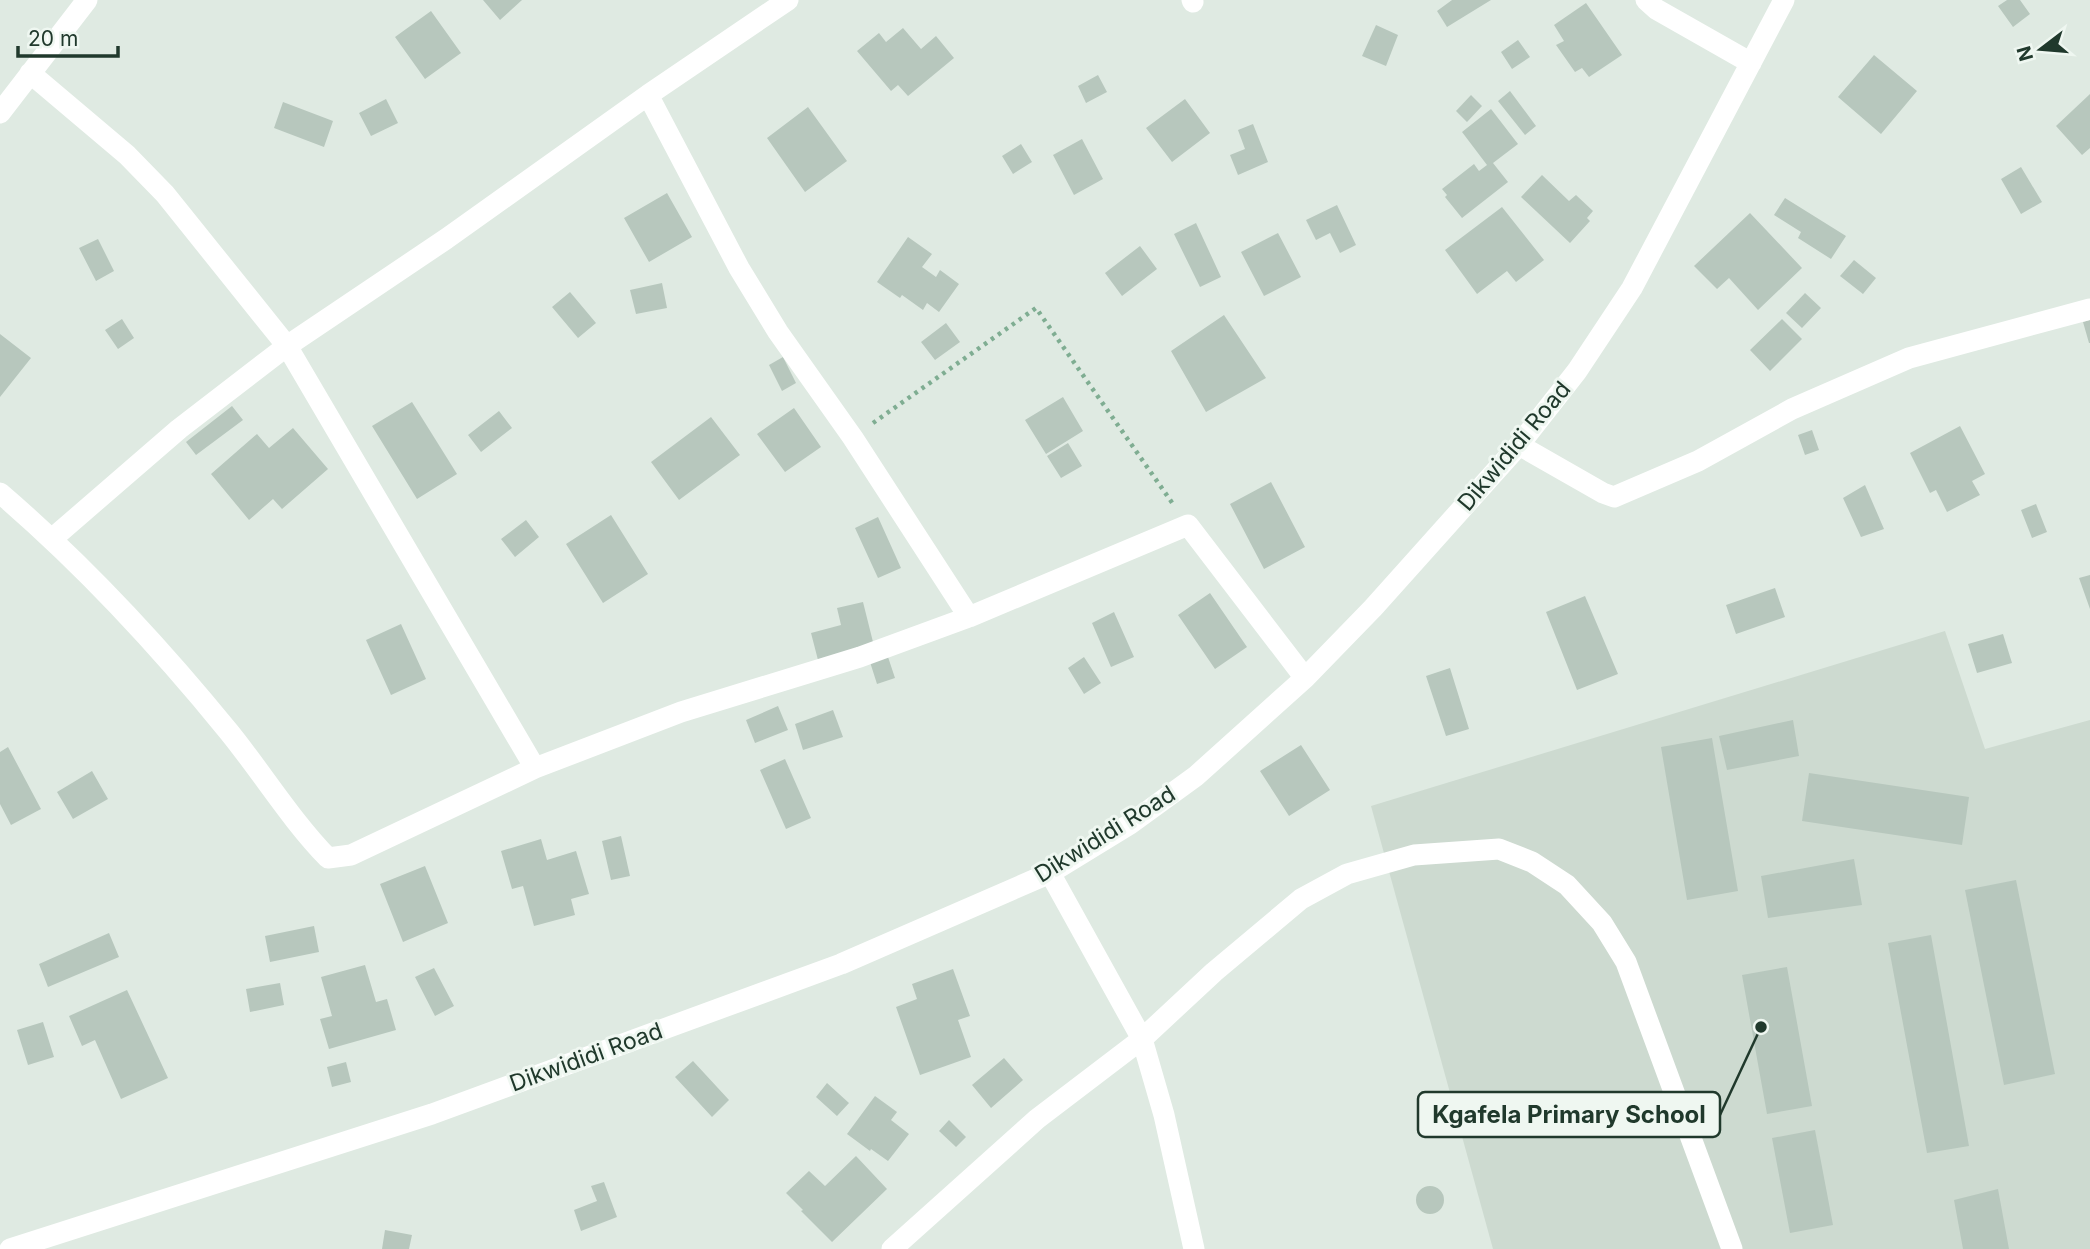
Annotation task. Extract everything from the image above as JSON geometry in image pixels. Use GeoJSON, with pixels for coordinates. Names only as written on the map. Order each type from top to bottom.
{"type":"FeatureCollection","features":[{"type":"Feature","properties":{"kind":"street"},"geometry":{"type":"LineString","coordinates":[[0,113],[87,0]]}},
{"type":"Feature","properties":{"kind":"street"},"geometry":{"type":"LineString","coordinates":[[53,538],[179,429],[287,346],[446,239],[648,95],[788,0]]}},
{"type":"Feature","properties":{"kind":"street"},"geometry":{"type":"LineString","coordinates":[[1646,0],[1656,9],[1751,63]]}},
{"type":"Feature","properties":{"kind":"street","name":"Dikwididi Road"},"geometry":{"type":"LineString","coordinates":[[10,1249],[432,1114],[841,964],[1050,873],[1130,824],[1196,776],[1305,678],[1390,590],[1519,445],[1577,371],[1632,288],[1784,0]]}},
{"type":"Feature","properties":{"kind":"street"},"geometry":{"type":"LineString","coordinates":[[30,73],[127,155],[165,194],[287,346],[535,768]]}},
{"type":"Feature","properties":{"kind":"street"},"geometry":{"type":"LineString","coordinates":[[648,95],[739,268],[778,332],[853,438],[969,617]]}},
{"type":"Feature","properties":{"kind":"street"},"geometry":{"type":"LineString","coordinates":[[1519,445],[1614,497],[1698,461],[1793,409],[1909,358],[2090,309]]}},
{"type":"Feature","properties":{"kind":"street"},"geometry":{"type":"LineString","coordinates":[[0,493],[53,538],[149,636],[230,734],[310,840],[328,858],[351,855],[535,768],[681,712],[860,657],[969,617],[1188,525],[1305,678]]}},
{"type":"Feature","properties":{"kind":"street"},"geometry":{"type":"LineString","coordinates":[[892,1249],[1037,1119],[1142,1039],[1214,972],[1301,899],[1348,874],[1414,855],[1499,849],[1532,862],[1567,885],[1602,923],[1626,962],[1732,1249]]}},
{"type":"Feature","properties":{"kind":"street"},"geometry":{"type":"LineString","coordinates":[[1050,873],[1142,1039],[1164,1115],[1194,1249]]}},
{"type":"Feature","properties":{"kind":"path"},"geometry":{"type":"LineString","coordinates":[[853,438],[1036,308],[1188,525]]}},
{"type":"Feature","properties":{"kind":"shaded area"},"geometry":{"type":"Polygon","coordinates":[[[1945,631],[1985,749],[2090,720],[2090,1249],[1493,1249],[1371,806],[1945,631]]]}},
{"type":"Feature","properties":{"kind":"building"},"geometry":{"type":"Polygon","coordinates":[[[483,0],[522,0],[500,20],[483,0]]]}},
{"type":"Feature","properties":{"kind":"building"},"geometry":{"type":"Polygon","coordinates":[[[1452,0],[1491,0],[1447,27],[1437,11],[1452,0]]]}},
{"type":"Feature","properties":{"kind":"building"},"geometry":{"type":"Polygon","coordinates":[[[2007,0],[2020,0],[2030,14],[2013,27],[1998,6],[2007,0]]]}},
{"type":"Feature","properties":{"kind":"building"},"geometry":{"type":"Polygon","coordinates":[[[1586,3],[1622,55],[1589,77],[1582,68],[1575,72],[1556,45],[1564,41],[1554,25],[1586,3]]]}},
{"type":"Feature","properties":{"kind":"building"},"geometry":{"type":"Polygon","coordinates":[[[431,11],[461,53],[425,79],[395,37],[431,11]]]}},
{"type":"Feature","properties":{"kind":"building"},"geometry":{"type":"Polygon","coordinates":[[[1376,25],[1398,35],[1386,66],[1362,56],[1376,25]]]}},
{"type":"Feature","properties":{"kind":"building"},"geometry":{"type":"Polygon","coordinates":[[[903,28],[921,49],[936,36],[954,58],[908,96],[898,85],[891,91],[857,51],[879,33],[886,42],[903,28]]]}},
{"type":"Feature","properties":{"kind":"building"},"geometry":{"type":"Polygon","coordinates":[[[1518,40],[1530,57],[1512,69],[1501,52],[1518,40]]]}},
{"type":"Feature","properties":{"kind":"building"},"geometry":{"type":"Polygon","coordinates":[[[1874,55],[1917,91],[1881,134],[1838,97],[1874,55]]]}},
{"type":"Feature","properties":{"kind":"building"},"geometry":{"type":"Polygon","coordinates":[[[1098,75],[1107,92],[1086,103],[1078,86],[1098,75]]]}},
{"type":"Feature","properties":{"kind":"building"},"geometry":{"type":"Polygon","coordinates":[[[1510,91],[1536,126],[1525,135],[1498,101],[1510,91]]]}},
{"type":"Feature","properties":{"kind":"building"},"geometry":{"type":"Polygon","coordinates":[[[2090,94],[2090,148],[2082,155],[2056,126],[2090,94]]]}},
{"type":"Feature","properties":{"kind":"building"},"geometry":{"type":"Polygon","coordinates":[[[1471,95],[1482,106],[1467,122],[1456,111],[1471,95]]]}},
{"type":"Feature","properties":{"kind":"building"},"geometry":{"type":"Polygon","coordinates":[[[386,99],[398,123],[371,136],[359,113],[386,99]]]}},
{"type":"Feature","properties":{"kind":"building"},"geometry":{"type":"Polygon","coordinates":[[[1185,99],[1210,133],[1172,162],[1146,128],[1185,99]]]}},
{"type":"Feature","properties":{"kind":"building"},"geometry":{"type":"Polygon","coordinates":[[[283,102],[333,121],[324,147],[274,128],[283,102]]]}},
{"type":"Feature","properties":{"kind":"building"},"geometry":{"type":"Polygon","coordinates":[[[808,107],[847,161],[805,192],[767,138],[808,107]]]}},
{"type":"Feature","properties":{"kind":"building"},"geometry":{"type":"Polygon","coordinates":[[[1491,109],[1518,144],[1493,163],[1508,182],[1462,218],[1442,189],[1474,164],[1479,171],[1487,165],[1462,132],[1491,109]]]}},
{"type":"Feature","properties":{"kind":"building"},"geometry":{"type":"Polygon","coordinates":[[[1253,124],[1268,162],[1238,175],[1230,155],[1245,149],[1238,130],[1253,124]]]}},
{"type":"Feature","properties":{"kind":"building"},"geometry":{"type":"Polygon","coordinates":[[[1082,139],[1103,179],[1074,195],[1053,155],[1082,139]]]}},
{"type":"Feature","properties":{"kind":"building"},"geometry":{"type":"Polygon","coordinates":[[[1021,144],[1032,162],[1013,174],[1002,156],[1021,144]]]}},
{"type":"Feature","properties":{"kind":"building"},"geometry":{"type":"Polygon","coordinates":[[[2021,167],[2042,202],[2021,214],[2001,179],[2021,167]]]}},
{"type":"Feature","properties":{"kind":"building"},"geometry":{"type":"Polygon","coordinates":[[[1542,175],[1569,201],[1576,195],[1593,211],[1587,218],[1590,221],[1570,243],[1521,197],[1542,175]]]}},
{"type":"Feature","properties":{"kind":"building"},"geometry":{"type":"Polygon","coordinates":[[[667,193],[692,237],[649,262],[624,218],[667,193]]]}},
{"type":"Feature","properties":{"kind":"building"},"geometry":{"type":"Polygon","coordinates":[[[1785,198],[1846,236],[1831,259],[1798,238],[1801,232],[1774,215],[1785,198]]]}},
{"type":"Feature","properties":{"kind":"building"},"geometry":{"type":"Polygon","coordinates":[[[1337,205],[1356,245],[1340,253],[1330,233],[1316,240],[1306,220],[1337,205]]]}},
{"type":"Feature","properties":{"kind":"building"},"geometry":{"type":"Polygon","coordinates":[[[1502,207],[1544,260],[1516,282],[1507,271],[1477,294],[1445,250],[1502,207]]]}},
{"type":"Feature","properties":{"kind":"building"},"geometry":{"type":"Polygon","coordinates":[[[1750,213],[1802,268],[1758,310],[1729,278],[1717,289],[1694,266],[1750,213]]]}},
{"type":"Feature","properties":{"kind":"building"},"geometry":{"type":"Polygon","coordinates":[[[1196,223],[1221,277],[1200,287],[1174,234],[1196,223]]]}},
{"type":"Feature","properties":{"kind":"building"},"geometry":{"type":"Polygon","coordinates":[[[1278,233],[1301,277],[1264,296],[1241,252],[1278,233]]]}},
{"type":"Feature","properties":{"kind":"building"},"geometry":{"type":"Polygon","coordinates":[[[908,237],[932,254],[922,267],[936,277],[940,270],[959,284],[939,312],[927,303],[923,310],[877,282],[908,237]]]}},
{"type":"Feature","properties":{"kind":"building"},"geometry":{"type":"Polygon","coordinates":[[[98,239],[114,271],[96,281],[79,248],[98,239]]]}},
{"type":"Feature","properties":{"kind":"building"},"geometry":{"type":"Polygon","coordinates":[[[1140,246],[1157,269],[1122,296],[1105,273],[1140,246]]]}},
{"type":"Feature","properties":{"kind":"building"},"geometry":{"type":"Polygon","coordinates":[[[1854,260],[1876,278],[1863,294],[1840,276],[1854,260]]]}},
{"type":"Feature","properties":{"kind":"building"},"geometry":{"type":"Polygon","coordinates":[[[662,283],[667,308],[636,314],[630,290],[662,283]]]}},
{"type":"Feature","properties":{"kind":"building"},"geometry":{"type":"Polygon","coordinates":[[[570,292],[596,323],[578,338],[552,307],[570,292]]]}},
{"type":"Feature","properties":{"kind":"building"},"geometry":{"type":"Polygon","coordinates":[[[1805,293],[1821,308],[1802,328],[1786,313],[1805,293]]]}},
{"type":"Feature","properties":{"kind":"building"},"geometry":{"type":"Polygon","coordinates":[[[1224,315],[1266,378],[1206,412],[1171,351],[1224,315]]]}},
{"type":"Feature","properties":{"kind":"building"},"geometry":{"type":"Polygon","coordinates":[[[122,319],[134,338],[118,349],[105,330],[122,319]]]}},
{"type":"Feature","properties":{"kind":"building"},"geometry":{"type":"Polygon","coordinates":[[[1782,319],[1802,339],[1770,371],[1750,350],[1782,319]]]}},
{"type":"Feature","properties":{"kind":"building"},"geometry":{"type":"Polygon","coordinates":[[[2090,320],[2090,343],[2089,343],[2083,322],[2090,320]]]}},
{"type":"Feature","properties":{"kind":"building"},"geometry":{"type":"Polygon","coordinates":[[[946,323],[960,342],[935,360],[921,342],[946,323]]]}},
{"type":"Feature","properties":{"kind":"building"},"geometry":{"type":"Polygon","coordinates":[[[0,334],[31,358],[0,397],[0,334]]]}},
{"type":"Feature","properties":{"kind":"building"},"geometry":{"type":"Polygon","coordinates":[[[783,357],[796,383],[782,391],[769,365],[783,357]]]}},
{"type":"Feature","properties":{"kind":"building"},"geometry":{"type":"Polygon","coordinates":[[[1063,397],[1083,431],[1046,454],[1025,420],[1063,397]]]}},
{"type":"Feature","properties":{"kind":"building"},"geometry":{"type":"Polygon","coordinates":[[[412,402],[457,474],[417,499],[372,426],[412,402]]]}},
{"type":"Feature","properties":{"kind":"building"},"geometry":{"type":"Polygon","coordinates":[[[232,406],[243,420],[196,455],[186,442],[232,406]]]}},
{"type":"Feature","properties":{"kind":"building"},"geometry":{"type":"Polygon","coordinates":[[[794,408],[821,447],[785,472],[757,434],[794,408]]]}},
{"type":"Feature","properties":{"kind":"building"},"geometry":{"type":"Polygon","coordinates":[[[499,411],[512,428],[481,452],[468,435],[499,411]]]}},
{"type":"Feature","properties":{"kind":"building"},"geometry":{"type":"Polygon","coordinates":[[[711,417],[740,455],[679,500],[651,462],[711,417]]]}},
{"type":"Feature","properties":{"kind":"building"},"geometry":{"type":"Polygon","coordinates":[[[1960,426],[1985,474],[1972,481],[1980,495],[1947,512],[1936,490],[1930,493],[1910,453],[1960,426]]]}},
{"type":"Feature","properties":{"kind":"building"},"geometry":{"type":"Polygon","coordinates":[[[293,428],[328,469],[282,509],[273,499],[249,520],[211,474],[257,434],[269,448],[293,428]]]}},
{"type":"Feature","properties":{"kind":"building"},"geometry":{"type":"Polygon","coordinates":[[[1812,430],[1819,450],[1805,455],[1798,435],[1812,430]]]}},
{"type":"Feature","properties":{"kind":"building"},"geometry":{"type":"Polygon","coordinates":[[[1068,443],[1082,466],[1061,478],[1047,456],[1068,443]]]}},
{"type":"Feature","properties":{"kind":"building"},"geometry":{"type":"Polygon","coordinates":[[[1271,482],[1305,547],[1264,569],[1230,504],[1271,482]]]}},
{"type":"Feature","properties":{"kind":"building"},"geometry":{"type":"Polygon","coordinates":[[[1865,485],[1884,529],[1861,537],[1843,498],[1865,485]]]}},
{"type":"Feature","properties":{"kind":"building"},"geometry":{"type":"Polygon","coordinates":[[[2036,504],[2047,532],[2032,538],[2021,510],[2036,504]]]}},
{"type":"Feature","properties":{"kind":"building"},"geometry":{"type":"Polygon","coordinates":[[[611,515],[648,574],[603,603],[566,544],[611,515]]]}},
{"type":"Feature","properties":{"kind":"building"},"geometry":{"type":"Polygon","coordinates":[[[878,517],[901,568],[878,578],[855,528],[878,517]]]}},
{"type":"Feature","properties":{"kind":"building"},"geometry":{"type":"Polygon","coordinates":[[[526,520],[539,537],[515,557],[501,539],[526,520]]]}},
{"type":"Feature","properties":{"kind":"building"},"geometry":{"type":"Polygon","coordinates":[[[2090,575],[2090,609],[2079,578],[2090,575]]]}},
{"type":"Feature","properties":{"kind":"building"},"geometry":{"type":"Polygon","coordinates":[[[1775,588],[1785,617],[1736,634],[1726,605],[1775,588]]]}},
{"type":"Feature","properties":{"kind":"building"},"geometry":{"type":"Polygon","coordinates":[[[1210,593],[1247,647],[1215,669],[1178,615],[1210,593]]]}},
{"type":"Feature","properties":{"kind":"building"},"geometry":{"type":"Polygon","coordinates":[[[1585,596],[1618,674],[1577,690],[1546,612],[1585,596]]]}},
{"type":"Feature","properties":{"kind":"building"},"geometry":{"type":"Polygon","coordinates":[[[863,602],[874,646],[818,660],[811,633],[841,625],[837,608],[863,602]]]}},
{"type":"Feature","properties":{"kind":"building"},"geometry":{"type":"Polygon","coordinates":[[[1114,612],[1134,657],[1111,667],[1092,623],[1114,612]]]}},
{"type":"Feature","properties":{"kind":"building"},"geometry":{"type":"Polygon","coordinates":[[[401,624],[426,679],[391,695],[366,640],[401,624]]]}},
{"type":"Feature","properties":{"kind":"building"},"geometry":{"type":"Polygon","coordinates":[[[2003,634],[2012,663],[1977,673],[1968,644],[2003,634]]]}},
{"type":"Feature","properties":{"kind":"building"},"geometry":{"type":"Polygon","coordinates":[[[888,657],[895,678],[877,684],[870,662],[888,657]]]}},
{"type":"Feature","properties":{"kind":"building"},"geometry":{"type":"Polygon","coordinates":[[[1084,657],[1101,683],[1084,694],[1068,668],[1084,657]]]}},
{"type":"Feature","properties":{"kind":"building"},"geometry":{"type":"Polygon","coordinates":[[[1450,668],[1469,729],[1446,736],[1426,676],[1450,668]]]}},
{"type":"Feature","properties":{"kind":"building"},"geometry":{"type":"Polygon","coordinates":[[[778,706],[788,730],[755,743],[746,720],[778,706]]]}},
{"type":"Feature","properties":{"kind":"building"},"geometry":{"type":"Polygon","coordinates":[[[833,710],[843,737],[803,750],[795,724],[833,710]]]}},
{"type":"Feature","properties":{"kind":"building"},"geometry":{"type":"Polygon","coordinates":[[[1793,720],[1799,756],[1727,770],[1719,736],[1793,720]]]}},
{"type":"Feature","properties":{"kind":"building"},"geometry":{"type":"Polygon","coordinates":[[[1712,738],[1738,891],[1687,900],[1661,747],[1712,738]]]}},
{"type":"Feature","properties":{"kind":"building"},"geometry":{"type":"Polygon","coordinates":[[[1301,745],[1330,790],[1289,816],[1260,771],[1301,745]]]}},
{"type":"Feature","properties":{"kind":"building"},"geometry":{"type":"Polygon","coordinates":[[[8,747],[41,809],[11,825],[0,804],[0,752],[8,747]]]}},
{"type":"Feature","properties":{"kind":"building"},"geometry":{"type":"Polygon","coordinates":[[[785,759],[811,818],[786,829],[760,770],[785,759]]]}},
{"type":"Feature","properties":{"kind":"building"},"geometry":{"type":"Polygon","coordinates":[[[92,771],[108,799],[73,819],[57,792],[92,771]]]}},
{"type":"Feature","properties":{"kind":"building"},"geometry":{"type":"Polygon","coordinates":[[[1809,773],[1969,797],[1962,845],[1802,821],[1809,773]]]}},
{"type":"Feature","properties":{"kind":"building"},"geometry":{"type":"Polygon","coordinates":[[[621,836],[630,876],[611,880],[602,841],[621,836]]]}},
{"type":"Feature","properties":{"kind":"building"},"geometry":{"type":"Polygon","coordinates":[[[541,839],[547,860],[576,851],[589,894],[571,899],[575,915],[534,926],[523,886],[512,889],[501,851],[541,839]]]}},
{"type":"Feature","properties":{"kind":"building"},"geometry":{"type":"Polygon","coordinates":[[[1854,859],[1862,905],[1768,918],[1761,876],[1854,859]]]}},
{"type":"Feature","properties":{"kind":"building"},"geometry":{"type":"Polygon","coordinates":[[[425,866],[448,923],[403,942],[380,884],[425,866]]]}},
{"type":"Feature","properties":{"kind":"building"},"geometry":{"type":"Polygon","coordinates":[[[2016,880],[2055,1074],[2004,1085],[1965,890],[2016,880]]]}},
{"type":"Feature","properties":{"kind":"building"},"geometry":{"type":"Polygon","coordinates":[[[314,926],[319,952],[270,962],[265,936],[314,926]]]}},
{"type":"Feature","properties":{"kind":"building"},"geometry":{"type":"Polygon","coordinates":[[[109,933],[119,957],[48,987],[39,964],[109,933]]]}},
{"type":"Feature","properties":{"kind":"building"},"geometry":{"type":"Polygon","coordinates":[[[1931,935],[1969,1146],[1927,1153],[1888,943],[1931,935]]]}},
{"type":"Feature","properties":{"kind":"building"},"geometry":{"type":"Polygon","coordinates":[[[365,965],[376,1002],[387,999],[396,1030],[329,1049],[320,1019],[332,1016],[321,977],[365,965]]]}},
{"type":"Feature","properties":{"kind":"building"},"geometry":{"type":"Polygon","coordinates":[[[1787,967],[1812,1106],[1767,1114],[1742,975],[1787,967]]]}},
{"type":"Feature","properties":{"kind":"building"},"geometry":{"type":"Polygon","coordinates":[[[434,968],[454,1006],[435,1016],[415,977],[434,968]]]}},
{"type":"Feature","properties":{"kind":"building"},"geometry":{"type":"Polygon","coordinates":[[[953,969],[970,1016],[958,1020],[971,1057],[920,1075],[896,1007],[917,999],[912,984],[953,969]]]}},
{"type":"Feature","properties":{"kind":"building"},"geometry":{"type":"Polygon","coordinates":[[[280,983],[284,1005],[250,1012],[246,989],[280,983]]]}},
{"type":"Feature","properties":{"kind":"building"},"geometry":{"type":"Polygon","coordinates":[[[127,990],[168,1078],[121,1099],[95,1040],[82,1046],[69,1016],[127,990]]]}},
{"type":"Feature","properties":{"kind":"building"},"geometry":{"type":"Polygon","coordinates":[[[43,1022],[54,1057],[28,1065],[17,1030],[43,1022]]]}},
{"type":"Feature","properties":{"kind":"building"},"geometry":{"type":"Polygon","coordinates":[[[1004,1058],[1023,1080],[991,1108],[972,1085],[1004,1058]]]}},
{"type":"Feature","properties":{"kind":"building"},"geometry":{"type":"Polygon","coordinates":[[[693,1061],[729,1100],[712,1117],[675,1077],[693,1061]]]}},
{"type":"Feature","properties":{"kind":"building"},"geometry":{"type":"Polygon","coordinates":[[[346,1062],[351,1082],[332,1087],[327,1067],[346,1062]]]}},
{"type":"Feature","properties":{"kind":"building"},"geometry":{"type":"Polygon","coordinates":[[[827,1083],[849,1103],[837,1116],[816,1097],[827,1083]]]}},
{"type":"Feature","properties":{"kind":"building"},"geometry":{"type":"Polygon","coordinates":[[[875,1096],[897,1112],[891,1120],[909,1134],[888,1161],[847,1134],[875,1096]]]}},
{"type":"Feature","properties":{"kind":"building"},"geometry":{"type":"Polygon","coordinates":[[[949,1120],[966,1137],[956,1147],[939,1131],[949,1120]]]}},
{"type":"Feature","properties":{"kind":"building"},"geometry":{"type":"Polygon","coordinates":[[[1815,1130],[1833,1225],[1790,1233],[1772,1138],[1815,1130]]]}},
{"type":"Feature","properties":{"kind":"building"},"geometry":{"type":"Polygon","coordinates":[[[856,1156],[887,1189],[832,1242],[786,1193],[809,1171],[825,1186],[856,1156]]]}},
{"type":"Feature","properties":{"kind":"building"},"geometry":{"type":"Polygon","coordinates":[[[604,1182],[617,1217],[581,1231],[574,1210],[597,1201],[591,1186],[604,1182]]]}},
{"type":"Feature","properties":{"kind":"building"},"geometry":{"type":"Polygon","coordinates":[[[1430,1186],[1440,1190],[1444,1200],[1440,1210],[1430,1214],[1420,1210],[1416,1200],[1420,1190],[1430,1186]]]}},
{"type":"Feature","properties":{"kind":"building"},"geometry":{"type":"Polygon","coordinates":[[[1998,1189],[2009,1249],[1963,1249],[1954,1200],[1998,1189]]]}},
{"type":"Feature","properties":{"kind":"building"},"geometry":{"type":"Polygon","coordinates":[[[385,1230],[412,1235],[409,1249],[382,1249],[385,1230]]]}},
{"type":"Feature","properties":{"kind":"place","name":"Kgafela Primary School"},"geometry":{"type":"Point","coordinates":[1761,1027]}}]}
